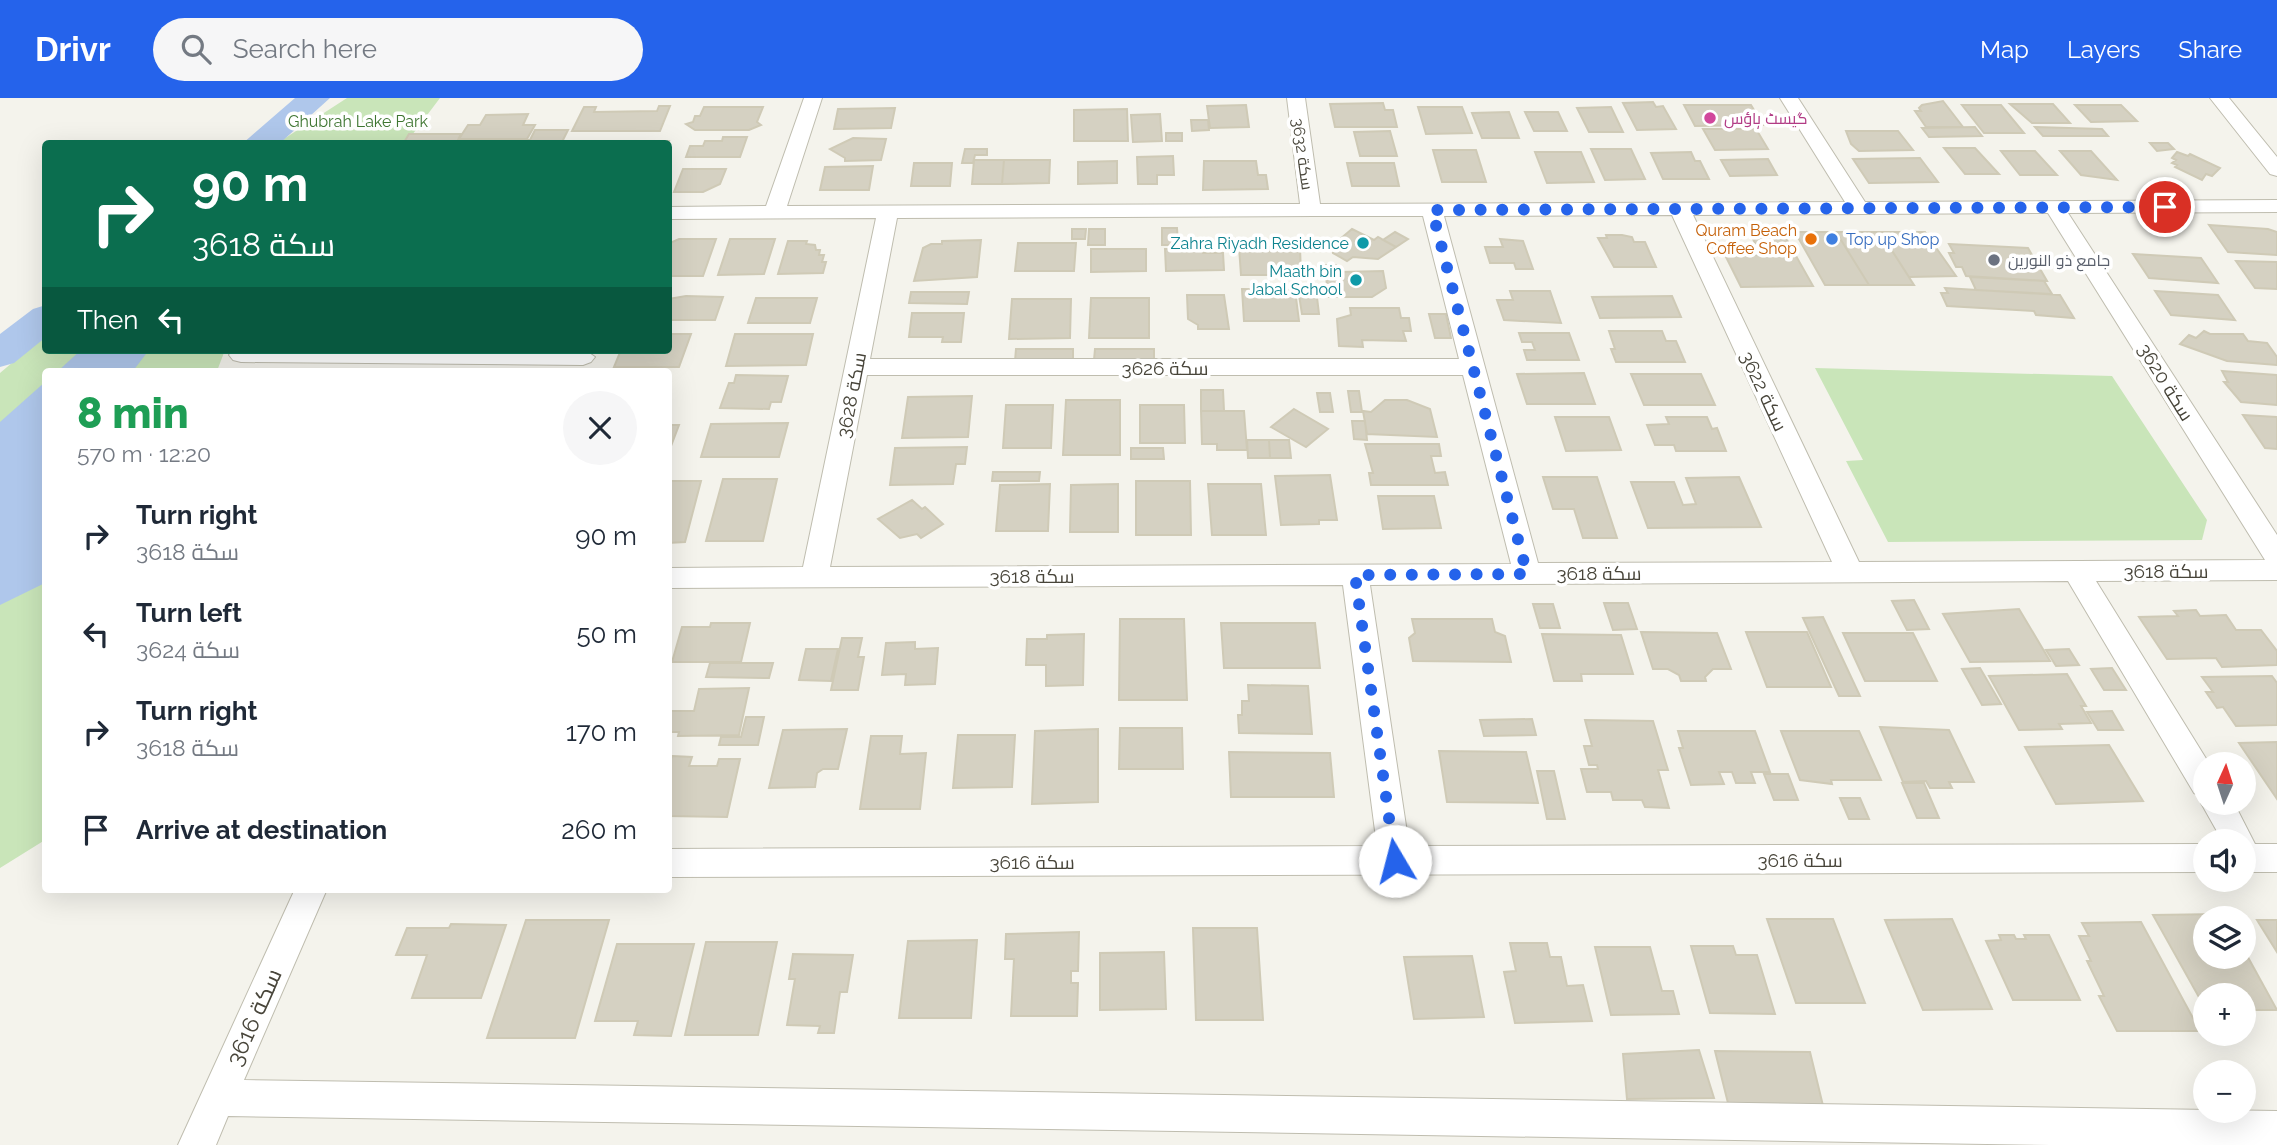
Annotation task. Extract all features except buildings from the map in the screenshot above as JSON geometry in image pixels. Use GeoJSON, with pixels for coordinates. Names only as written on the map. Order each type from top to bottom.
{"type":"FeatureCollection","features":[{"type":"Feature","properties":{"kind":"street"},"geometry":{"type":"LineString","coordinates":[[774,213],[813,98]]}},
{"type":"Feature","properties":{"kind":"street","name":"سكة 3632"},"geometry":{"type":"LineString","coordinates":[[1296,98],[1311,211]]}},
{"type":"Feature","properties":{"kind":"street"},"geometry":{"type":"LineString","coordinates":[[1789,98],[1859,208]]}},
{"type":"Feature","properties":{"kind":"street"},"geometry":{"type":"LineString","coordinates":[[2219,98],[2277,170]]}},
{"type":"Feature","properties":{"kind":"street"},"geometry":{"type":"LineString","coordinates":[[672,214],[2277,206]]}},
{"type":"Feature","properties":{"kind":"street","name":"سكة 3620"},"geometry":{"type":"LineString","coordinates":[[2054,207],[2277,557]]}},
{"type":"Feature","properties":{"kind":"street","name":"سكة 3622"},"geometry":{"type":"LineString","coordinates":[[1680,209],[1850,572]]}},
{"type":"Feature","properties":{"kind":"street"},"geometry":{"type":"LineString","coordinates":[[1432,210],[1527,574]]}},
{"type":"Feature","properties":{"kind":"street","name":"سكة 3628"},"geometry":{"type":"LineString","coordinates":[[814,577],[888,212]]}},
{"type":"Feature","properties":{"kind":"street"},"geometry":{"type":"LineString","coordinates":[[241,355],[421,363],[582,359]]}},
{"type":"Feature","properties":{"kind":"street","name":"سكة 3626"},"geometry":{"type":"LineString","coordinates":[[857,368],[1473,368]]}},
{"type":"Feature","properties":{"kind":"street","name":"سكة 3618"},"geometry":{"type":"LineString","coordinates":[[672,578],[2277,570]]}},
{"type":"Feature","properties":{"kind":"street"},"geometry":{"type":"LineString","coordinates":[[2076,571],[2193,764]]}},
{"type":"Feature","properties":{"kind":"street"},"geometry":{"type":"LineString","coordinates":[[1355,575],[1395,861]]}},
{"type":"Feature","properties":{"kind":"street","name":"سكة 3616"},"geometry":{"type":"LineString","coordinates":[[672,863],[2193,859]]}},
{"type":"Feature","properties":{"kind":"street","name":"سكة 3616"},"geometry":{"type":"LineString","coordinates":[[197,1145],[309,893]]}},
{"type":"Feature","properties":{"kind":"street"},"geometry":{"type":"LineString","coordinates":[[218,1098],[2277,1130]]}},
{"type":"Feature","properties":{"kind":"green space","name":"Ghubrah Lake Park"},"geometry":{"type":"Polygon","coordinates":[[[347,98],[440,98],[408,140],[282,140],[347,98]]]}},
{"type":"Feature","properties":{"kind":"green space"},"geometry":{"type":"Polygon","coordinates":[[[42,338],[42,354],[223,354],[218,368],[42,368],[42,842],[0,868],[0,373],[42,338]]]}},
{"type":"Feature","properties":{"kind":"green space"},"geometry":{"type":"Polygon","coordinates":[[[1815,368],[2112,376],[2207,520],[2202,540],[1888,542],[1846,461],[1863,460],[1815,368]]]}},
{"type":"Feature","properties":{"kind":"water"},"geometry":{"type":"Polygon","coordinates":[[[77,354],[146,354],[135,368],[61,368],[77,354]]]}},
{"type":"Feature","properties":{"kind":"water"},"geometry":{"type":"Polygon","coordinates":[[[42,385],[42,584],[0,605],[0,422],[42,385]]]}},
{"type":"Feature","properties":{"kind":"waterway"},"geometry":{"type":"LineString","coordinates":[[263,140],[314,98]]}},
{"type":"Feature","properties":{"kind":"waterway"},"geometry":{"type":"LineString","coordinates":[[0,354],[42,320]]}},
{"type":"Feature","properties":{"kind":"place","name":"گیسٹ ہاؤس"},"geometry":{"type":"Point","coordinates":[1710,118]}},
{"type":"Feature","properties":{"kind":"place","name":"Quram Beach Coffee Shop"},"geometry":{"type":"Point","coordinates":[1811,239]}},
{"type":"Feature","properties":{"kind":"place","name":"Top up Shop"},"geometry":{"type":"Point","coordinates":[1832,239]}},
{"type":"Feature","properties":{"kind":"place","name":"Zahra Riyadh Residence"},"geometry":{"type":"Point","coordinates":[1363,243]}},
{"type":"Feature","properties":{"kind":"place","name":"جامع ذو النورين"},"geometry":{"type":"Point","coordinates":[1994,260]}},
{"type":"Feature","properties":{"kind":"place","name":"Maath bin Jabal School"},"geometry":{"type":"Point","coordinates":[1356,280]}},
{"type":"Feature","properties":{"kind":"route"},"geometry":{"type":"LineString","coordinates":[[1395,861],[1355,575],[1527,574],[1432,210],[2165,207]]}}]}
